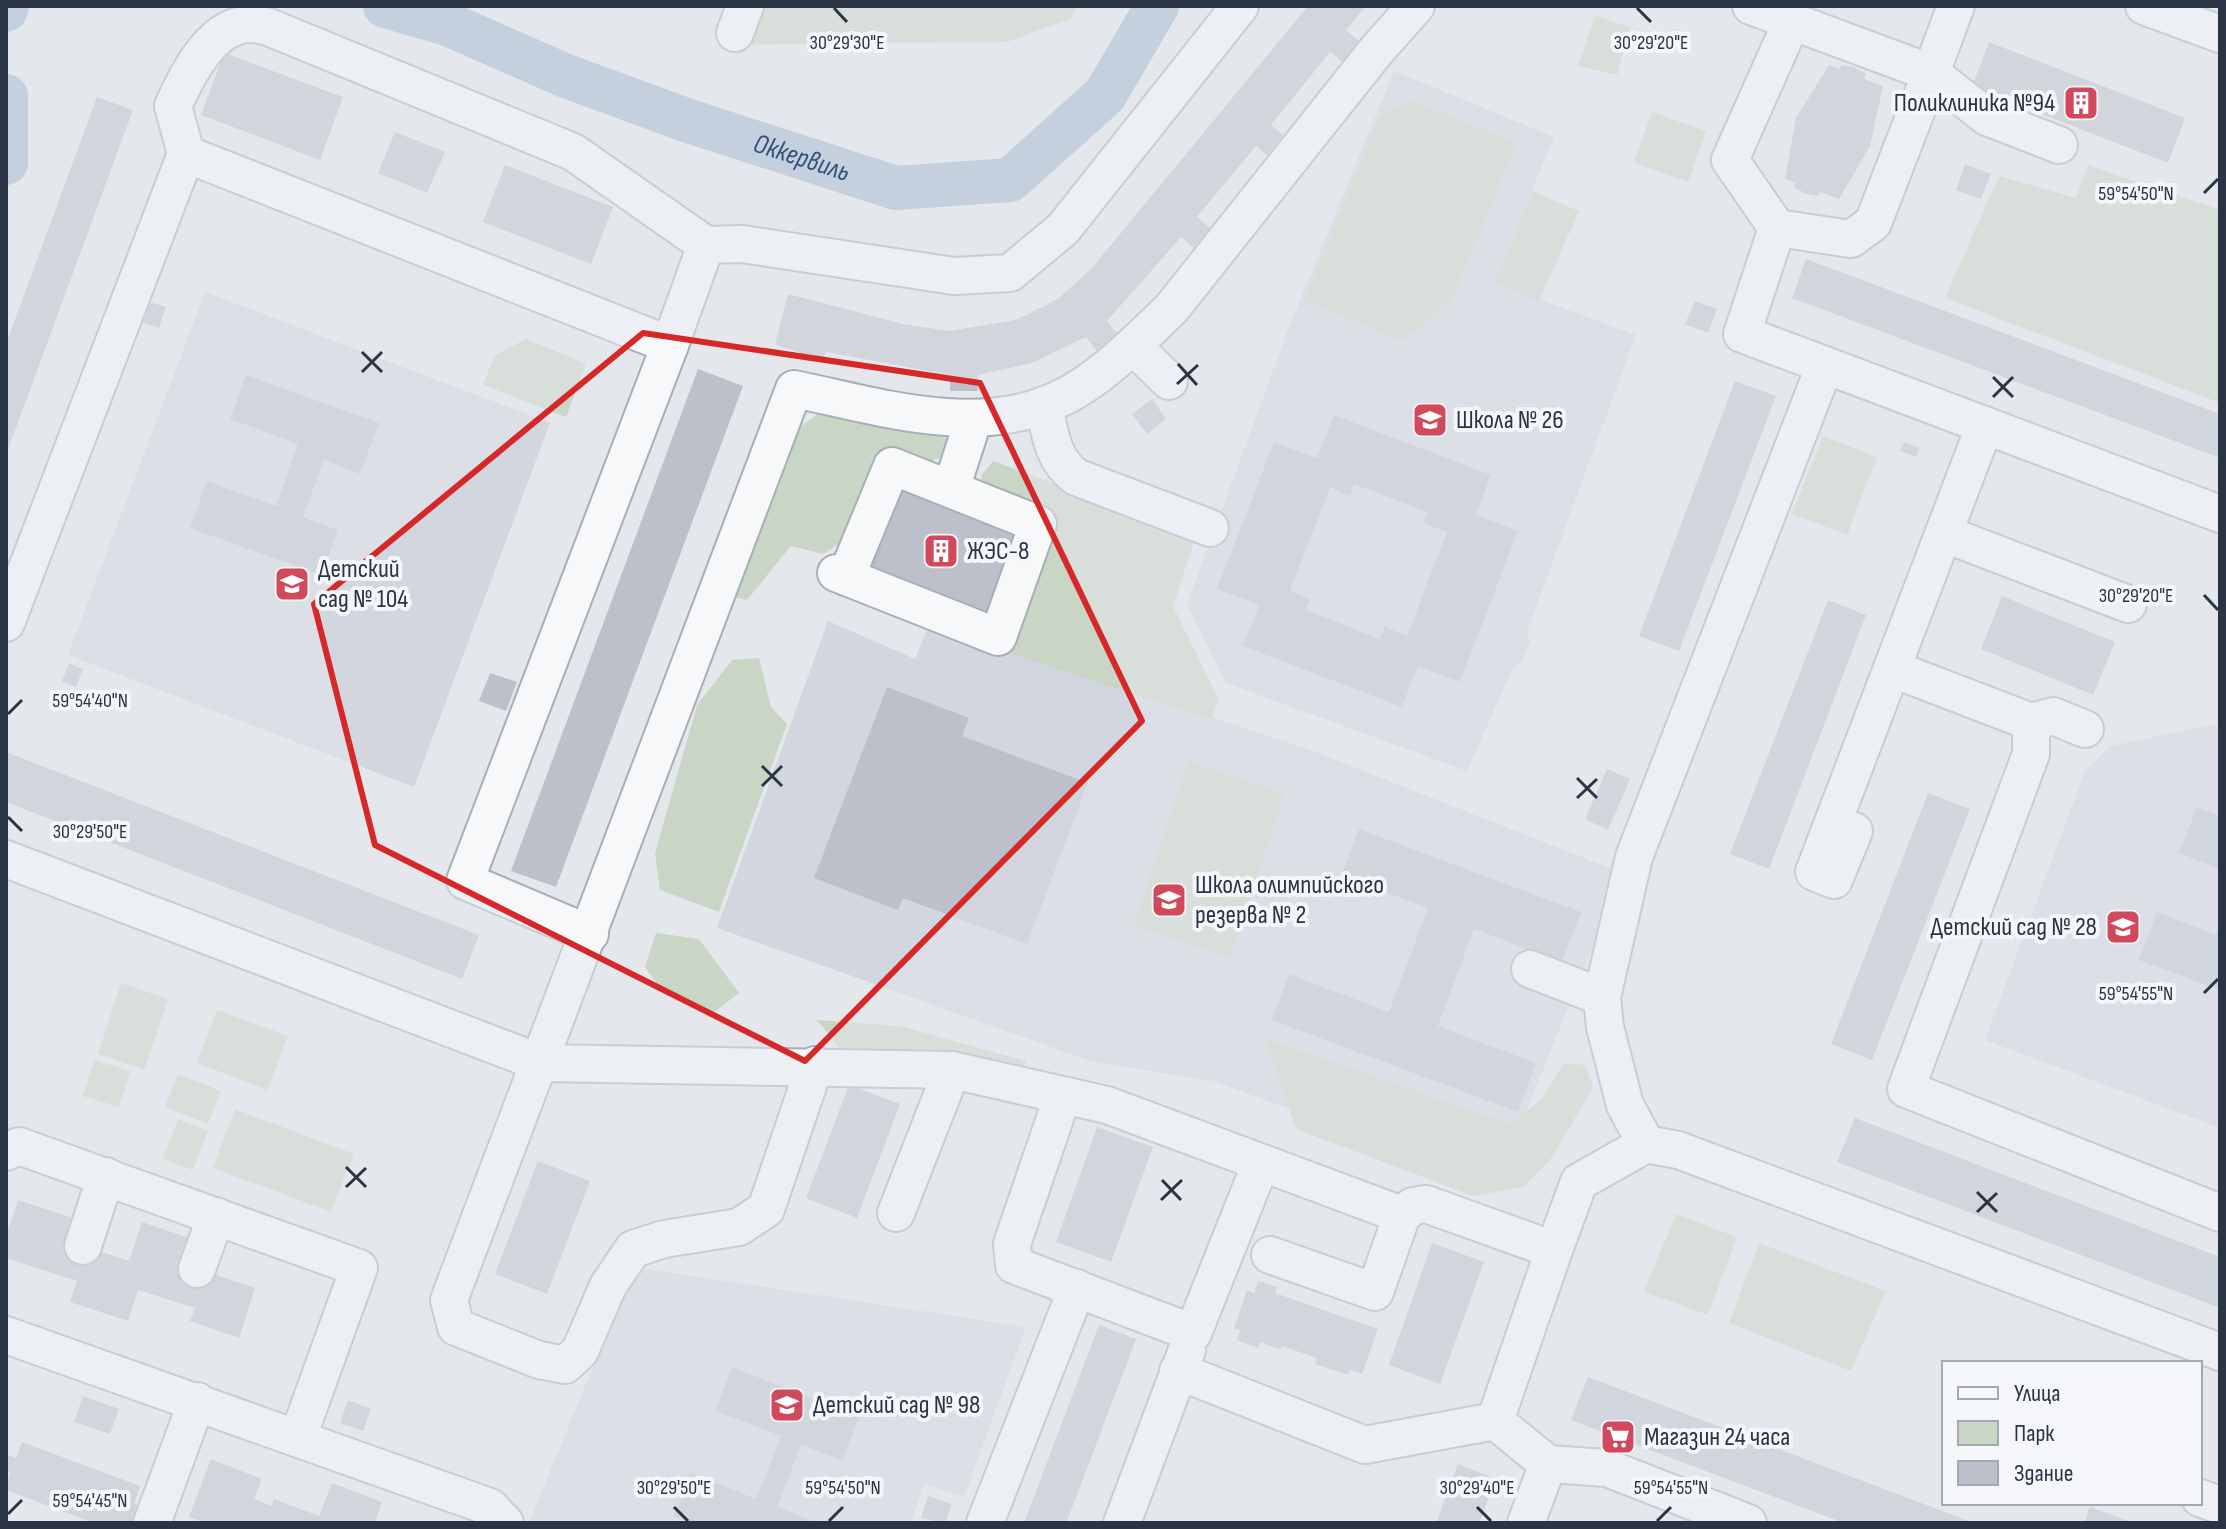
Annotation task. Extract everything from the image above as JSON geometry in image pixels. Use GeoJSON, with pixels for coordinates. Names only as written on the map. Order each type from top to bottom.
{"type":"FeatureCollection","features":[{"type":"Feature","properties":{"kind":"street"},"geometry":{"type":"LineString","coordinates":[[6,623],[186,154],[173,106],[194,60],[213,41],[234,28],[262,24],[573,152],[706,245],[742,244],[954,276],[1010,273],[1063,229],[1240,6]]}},
{"type":"Feature","properties":{"kind":"street"},"geometry":{"type":"LineString","coordinates":[[815,1065],[766,1209],[739,1227],[664,1239],[633,1249],[608,1286],[580,1351],[565,1365],[539,1360],[456,1327],[449,1300],[794,389],[894,410],[974,418],[1003,416],[1044,405],[1074,391],[1133,346],[1171,309],[1376,51],[1416,6]]}},
{"type":"Feature","properties":{"kind":"street"},"geometry":{"type":"LineString","coordinates":[[1751,6],[1931,73],[1987,117],[2059,145]]}},
{"type":"Feature","properties":{"kind":"street"},"geometry":{"type":"LineString","coordinates":[[1792,21],[1730,160],[1777,228],[1851,239],[1873,223],[1956,6]]}},
{"type":"Feature","properties":{"kind":"street"},"geometry":{"type":"LineString","coordinates":[[2144,6],[2220,34]]}},
{"type":"Feature","properties":{"kind":"street"},"geometry":{"type":"LineString","coordinates":[[186,154],[670,345]]}},
{"type":"Feature","properties":{"kind":"street"},"geometry":{"type":"LineString","coordinates":[[1777,228],[1742,334],[2220,514]]}},
{"type":"Feature","properties":{"kind":"street"},"geometry":{"type":"LineString","coordinates":[[590,934],[465,881],[706,245]]}},
{"type":"Feature","properties":{"kind":"street"},"geometry":{"type":"LineString","coordinates":[[1133,346],[1169,381]]}},
{"type":"Feature","properties":{"kind":"street"},"geometry":{"type":"LineString","coordinates":[[1646,1144],[1625,1105],[1605,1027],[1602,997],[1634,857],[1825,365]]}},
{"type":"Feature","properties":{"kind":"street"},"geometry":{"type":"LineString","coordinates":[[1044,405],[1054,452],[1069,472],[1210,528]]}},
{"type":"Feature","properties":{"kind":"street"},"geometry":{"type":"LineString","coordinates":[[951,489],[974,418]]}},
{"type":"Feature","properties":{"kind":"street"},"geometry":{"type":"LineString","coordinates":[[1833,824],[1985,425]]}},
{"type":"Feature","properties":{"kind":"street"},"geometry":{"type":"LineString","coordinates":[[892,466],[951,489],[1038,524],[998,637],[841,575],[892,466]]}},
{"type":"Feature","properties":{"kind":"street"},"geometry":{"type":"LineString","coordinates":[[1945,534],[2128,604]]}},
{"type":"Feature","properties":{"kind":"street"},"geometry":{"type":"LineString","coordinates":[[1893,669],[2031,722],[2053,716],[2085,729]]}},
{"type":"Feature","properties":{"kind":"street"},"geometry":{"type":"LineString","coordinates":[[2031,722],[2031,754],[1906,1089],[2220,1213]]}},
{"type":"Feature","properties":{"kind":"street"},"geometry":{"type":"LineString","coordinates":[[6,859],[541,1063],[630,1063],[739,1069],[815,1065],[952,1070],[1107,1105],[1402,1215]]}},
{"type":"Feature","properties":{"kind":"street"},"geometry":{"type":"LineString","coordinates":[[1530,969],[1602,997]]}},
{"type":"Feature","properties":{"kind":"street"},"geometry":{"type":"LineString","coordinates":[[896,1213],[952,1070]]}},
{"type":"Feature","properties":{"kind":"street"},"geometry":{"type":"LineString","coordinates":[[1063,1095],[1012,1244],[1014,1265],[1193,1333]]}},
{"type":"Feature","properties":{"kind":"street"},"geometry":{"type":"LineString","coordinates":[[1495,1421],[1579,1182],[1646,1144],[1678,1150],[2220,1352]]}},
{"type":"Feature","properties":{"kind":"street"},"geometry":{"type":"LineString","coordinates":[[6,1152],[19,1146],[359,1268],[298,1437]]}},
{"type":"Feature","properties":{"kind":"street"},"geometry":{"type":"LineString","coordinates":[[1122,1523],[1178,1371],[1261,1163]]}},
{"type":"Feature","properties":{"kind":"street"},"geometry":{"type":"LineString","coordinates":[[83,1246],[106,1176]]}},
{"type":"Feature","properties":{"kind":"street"},"geometry":{"type":"LineString","coordinates":[[1270,1255],[1375,1292],[1402,1215],[1413,1206],[1426,1204],[1554,1250]]}},
{"type":"Feature","properties":{"kind":"street"},"geometry":{"type":"LineString","coordinates":[[197,1269],[216,1216]]}},
{"type":"Feature","properties":{"kind":"street"},"geometry":{"type":"LineString","coordinates":[[985,1523],[1077,1288]]}},
{"type":"Feature","properties":{"kind":"street"},"geometry":{"type":"LineString","coordinates":[[6,1335],[490,1507],[505,1523]]}},
{"type":"Feature","properties":{"kind":"street"},"geometry":{"type":"LineString","coordinates":[[1178,1371],[1365,1445],[1495,1421],[1548,1464],[1607,1468],[1748,1523]]}},
{"type":"Feature","properties":{"kind":"street"},"geometry":{"type":"LineString","coordinates":[[152,1523],[197,1401]]}},
{"type":"Feature","properties":{"kind":"street"},"geometry":{"type":"LineString","coordinates":[[1526,1523],[1548,1464]]}},
{"type":"Feature","properties":{"kind":"highlighted area"},"geometry":{"type":"Polygon","coordinates":[[[643,333],[980,383],[1142,721],[805,1061],[375,845],[314,604],[643,333]]]}},
{"type":"Feature","properties":{"kind":"shaded area","name":"Школа № 26"},"geometry":{"type":"Polygon","coordinates":[[[1394,71],[1554,137],[1494,282],[1636,335],[1527,632],[1530,642],[1521,663],[1512,670],[1467,771],[1226,683],[1187,604],[1288,330],[1394,71]]]}},
{"type":"Feature","properties":{"kind":"shaded area","name":"Детский сад № 104"},"geometry":{"type":"Polygon","coordinates":[[[205,292],[550,423],[414,787],[68,655],[205,292]]]}},
{"type":"Feature","properties":{"kind":"shaded area","name":"Школа олимпийского резерва № 2"},"geometry":{"type":"Polygon","coordinates":[[[828,621],[915,659],[930,623],[1308,749],[1622,873],[1509,1154],[1461,1173],[1214,1081],[1093,1062],[717,928],[828,621]]]}},
{"type":"Feature","properties":{"kind":"shaded area","name":"Детский сад № 28"},"geometry":{"type":"Polygon","coordinates":[[[2212,725],[2220,728],[2220,1128],[1985,1040],[2085,771],[2111,746],[2212,725]]]}},
{"type":"Feature","properties":{"kind":"shaded area","name":"Детский сад № 98"},"geometry":{"type":"Polygon","coordinates":[[[634,1267],[1026,1327],[964,1497],[925,1484],[910,1523],[529,1523],[634,1267]]]}},
{"type":"Feature","properties":{"kind":"green space"},"geometry":{"type":"Polygon","coordinates":[[[756,6],[1078,6],[1070,19],[1007,42],[741,45],[756,6]]]}},
{"type":"Feature","properties":{"kind":"green space"},"geometry":{"type":"Polygon","coordinates":[[[1595,16],[1630,27],[1617,75],[1578,66],[1595,16]]]}},
{"type":"Feature","properties":{"kind":"green space"},"geometry":{"type":"Polygon","coordinates":[[[1412,101],[1517,143],[1452,300],[1402,341],[1304,300],[1380,115],[1412,101]]]}},
{"type":"Feature","properties":{"kind":"green space"},"geometry":{"type":"Polygon","coordinates":[[[1652,112],[1706,131],[1688,182],[1634,163],[1652,112]]]}},
{"type":"Feature","properties":{"kind":"green space"},"geometry":{"type":"Polygon","coordinates":[[[2088,165],[2220,210],[2220,403],[1945,298],[1999,176],[2076,198],[2088,165]]]}},
{"type":"Feature","properties":{"kind":"green space"},"geometry":{"type":"Polygon","coordinates":[[[1532,191],[1579,211],[1539,301],[1494,282],[1532,191]]]}},
{"type":"Feature","properties":{"kind":"green space"},"geometry":{"type":"Polygon","coordinates":[[[526,339],[586,364],[566,417],[483,385],[494,356],[526,339]]]}},
{"type":"Feature","properties":{"kind":"green space"},"geometry":{"type":"Polygon","coordinates":[[[826,408],[925,430],[946,438],[942,457],[909,475],[853,531],[823,554],[791,546],[747,600],[732,597],[800,427],[826,408]]]}},
{"type":"Feature","properties":{"kind":"green space"},"geometry":{"type":"Polygon","coordinates":[[[1823,436],[1877,457],[1847,535],[1792,514],[1823,436]]]}},
{"type":"Feature","properties":{"kind":"green space"},"geometry":{"type":"Polygon","coordinates":[[[993,461],[1196,536],[1173,606],[1219,700],[1211,720],[1000,650],[981,476],[993,461]]]}},
{"type":"Feature","properties":{"kind":"green space"},"geometry":{"type":"Polygon","coordinates":[[[759,658],[771,707],[787,724],[719,912],[660,890],[655,853],[697,705],[732,660],[759,658]]]}},
{"type":"Feature","properties":{"kind":"green space"},"geometry":{"type":"Polygon","coordinates":[[[1188,761],[1285,794],[1230,958],[1133,926],[1188,761]]]}},
{"type":"Feature","properties":{"kind":"green space"},"geometry":{"type":"Polygon","coordinates":[[[656,933],[699,939],[739,993],[713,1013],[662,991],[645,967],[656,933]]]}},
{"type":"Feature","properties":{"kind":"green space"},"geometry":{"type":"Polygon","coordinates":[[[121,983],[168,999],[144,1070],[98,1054],[121,983]]]}},
{"type":"Feature","properties":{"kind":"green space"},"geometry":{"type":"Polygon","coordinates":[[[217,1010],[288,1036],[267,1090],[197,1063],[217,1010]]]}},
{"type":"Feature","properties":{"kind":"green space"},"geometry":{"type":"Polygon","coordinates":[[[817,1020],[900,1026],[1026,1061],[1020,1078],[843,1052],[817,1020]]]}},
{"type":"Feature","properties":{"kind":"green space"},"geometry":{"type":"Polygon","coordinates":[[[1264,1038],[1510,1124],[1542,1099],[1564,1063],[1586,1065],[1593,1088],[1550,1160],[1523,1187],[1473,1196],[1296,1129],[1264,1038]]]}},
{"type":"Feature","properties":{"kind":"green space"},"geometry":{"type":"Polygon","coordinates":[[[94,1060],[130,1071],[119,1107],[83,1096],[94,1060]]]}},
{"type":"Feature","properties":{"kind":"green space"},"geometry":{"type":"Polygon","coordinates":[[[178,1074],[221,1091],[208,1124],[165,1107],[178,1074]]]}},
{"type":"Feature","properties":{"kind":"green space"},"geometry":{"type":"Polygon","coordinates":[[[235,1109],[354,1154],[331,1212],[213,1168],[235,1109]]]}},
{"type":"Feature","properties":{"kind":"green space"},"geometry":{"type":"Polygon","coordinates":[[[178,1119],[208,1131],[193,1170],[163,1159],[178,1119]]]}},
{"type":"Feature","properties":{"kind":"green space"},"geometry":{"type":"Polygon","coordinates":[[[1676,1214],[1737,1237],[1708,1315],[1644,1292],[1676,1214]]]}},
{"type":"Feature","properties":{"kind":"green space"},"geometry":{"type":"Polygon","coordinates":[[[1759,1243],[1886,1291],[1851,1371],[1729,1323],[1759,1243]]]}},
{"type":"Feature","properties":{"kind":"building"},"geometry":{"type":"Polygon","coordinates":[[[1308,6],[1366,6],[1346,30],[1359,41],[1342,62],[1330,52],[1271,125],[1283,135],[1267,155],[1256,146],[1197,217],[1210,228],[1194,248],[1181,237],[1107,321],[1118,335],[1097,351],[1086,337],[1032,363],[978,375],[978,391],[950,391],[950,375],[826,352],[823,361],[775,344],[788,294],[903,324],[949,331],[1016,320],[1058,299],[1092,268],[1308,6]]]}},
{"type":"Feature","properties":{"kind":"building","name":"Поликлиника №94"},"geometry":{"type":"Polygon","coordinates":[[[1989,42],[2185,118],[2168,163],[1972,87],[1989,42]]]}},
{"type":"Feature","properties":{"kind":"building"},"geometry":{"type":"Polygon","coordinates":[[[224,53],[343,97],[320,160],[201,115],[224,53]]]}},
{"type":"Feature","properties":{"kind":"building"},"geometry":{"type":"Polygon","coordinates":[[[1829,65],[1840,69],[1841,65],[1854,67],[1866,74],[1864,79],[1883,86],[1870,146],[1839,199],[1820,192],[1819,196],[1806,194],[1794,187],[1796,183],[1785,179],[1796,118],[1829,65]]]}},
{"type":"Feature","properties":{"kind":"building"},"geometry":{"type":"Polygon","coordinates":[[[97,97],[133,110],[6,455],[6,344],[97,97]]]}},
{"type":"Feature","properties":{"kind":"building"},"geometry":{"type":"Polygon","coordinates":[[[395,132],[445,152],[427,193],[378,173],[395,132]]]}},
{"type":"Feature","properties":{"kind":"building"},"geometry":{"type":"Polygon","coordinates":[[[1965,164],[1991,174],[1981,199],[1956,190],[1965,164]]]}},
{"type":"Feature","properties":{"kind":"building"},"geometry":{"type":"Polygon","coordinates":[[[505,165],[613,207],[591,264],[483,222],[505,165]]]}},
{"type":"Feature","properties":{"kind":"building"},"geometry":{"type":"Polygon","coordinates":[[[1806,259],[2220,414],[2220,458],[1792,298],[1806,259]]]}},
{"type":"Feature","properties":{"kind":"building"},"geometry":{"type":"Polygon","coordinates":[[[1695,301],[1717,309],[1708,333],[1685,324],[1695,301]]]}},
{"type":"Feature","properties":{"kind":"building"},"geometry":{"type":"Polygon","coordinates":[[[150,302],[166,307],[159,328],[143,323],[150,302]]]}},
{"type":"Feature","properties":{"kind":"building"},"geometry":{"type":"Polygon","coordinates":[[[698,369],[743,386],[556,887],[511,871],[698,369]]]}},
{"type":"Feature","properties":{"kind":"building"},"geometry":{"type":"Polygon","coordinates":[[[246,375],[379,423],[360,474],[324,460],[303,517],[338,530],[321,575],[190,528],[207,481],[276,506],[298,444],[230,419],[246,375]]]}},
{"type":"Feature","properties":{"kind":"building"},"geometry":{"type":"Polygon","coordinates":[[[1735,381],[1776,396],[1679,651],[1639,636],[1735,381]]]}},
{"type":"Feature","properties":{"kind":"building"},"geometry":{"type":"Polygon","coordinates":[[[1152,399],[1166,419],[1147,434],[1132,414],[1152,399]]]}},
{"type":"Feature","properties":{"kind":"building"},"geometry":{"type":"Polygon","coordinates":[[[1334,415],[1491,475],[1476,515],[1518,531],[1460,682],[1418,666],[1402,707],[1243,646],[1259,605],[1217,589],[1274,442],[1317,458],[1334,415]],[[1354,484],[1350,496],[1330,487],[1290,591],[1310,599],[1306,610],[1380,639],[1385,627],[1407,636],[1447,532],[1423,523],[1427,512],[1354,484]]]}},
{"type":"Feature","properties":{"kind":"building"},"geometry":{"type":"Polygon","coordinates":[[[1904,442],[1920,448],[1916,457],[1900,451],[1904,442]]]}},
{"type":"Feature","properties":{"kind":"building","name":"ЖЭС-8"},"geometry":{"type":"Polygon","coordinates":[[[897,480],[1022,530],[985,622],[860,572],[897,480]]]}},
{"type":"Feature","properties":{"kind":"building"},"geometry":{"type":"Polygon","coordinates":[[[2002,596],[2115,642],[2093,695],[1981,649],[2002,596]]]}},
{"type":"Feature","properties":{"kind":"building"},"geometry":{"type":"Polygon","coordinates":[[[1828,600],[1866,615],[1769,869],[1730,854],[1828,600]]]}},
{"type":"Feature","properties":{"kind":"building"},"geometry":{"type":"Polygon","coordinates":[[[69,663],[83,669],[76,687],[62,681],[69,663]]]}},
{"type":"Feature","properties":{"kind":"building"},"geometry":{"type":"Polygon","coordinates":[[[490,673],[517,682],[506,711],[479,701],[490,673]]]}},
{"type":"Feature","properties":{"kind":"building"},"geometry":{"type":"Polygon","coordinates":[[[887,687],[969,718],[962,736],[1088,783],[1027,944],[903,898],[898,910],[814,878],[887,687]]]}},
{"type":"Feature","properties":{"kind":"building"},"geometry":{"type":"Polygon","coordinates":[[[6,752],[479,935],[462,979],[6,802],[6,752]]]}},
{"type":"Feature","properties":{"kind":"building"},"geometry":{"type":"Polygon","coordinates":[[[1607,769],[1630,779],[1608,830],[1585,819],[1607,769]]]}},
{"type":"Feature","properties":{"kind":"building"},"geometry":{"type":"Polygon","coordinates":[[[1928,793],[1970,809],[1872,1060],[1831,1044],[1928,793]]]}},
{"type":"Feature","properties":{"kind":"building"},"geometry":{"type":"Polygon","coordinates":[[[2197,807],[2220,816],[2220,869],[2179,853],[2197,807]]]}},
{"type":"Feature","properties":{"kind":"building"},"geometry":{"type":"Polygon","coordinates":[[[1359,829],[1581,912],[1562,962],[1474,929],[1438,1026],[1536,1063],[1518,1112],[1272,1020],[1289,974],[1389,1012],[1428,908],[1341,876],[1359,829]]]}},
{"type":"Feature","properties":{"kind":"building"},"geometry":{"type":"Polygon","coordinates":[[[2157,912],[2216,935],[2220,926],[2220,990],[2139,960],[2157,912]]]}},
{"type":"Feature","properties":{"kind":"building"},"geometry":{"type":"Polygon","coordinates":[[[849,1085],[900,1104],[857,1218],[806,1198],[849,1085]]]}},
{"type":"Feature","properties":{"kind":"building"},"geometry":{"type":"Polygon","coordinates":[[[1855,1118],[2220,1257],[2220,1308],[1837,1162],[1855,1118]]]}},
{"type":"Feature","properties":{"kind":"building"},"geometry":{"type":"Polygon","coordinates":[[[1097,1127],[1153,1147],[1111,1262],[1056,1242],[1097,1127]]]}},
{"type":"Feature","properties":{"kind":"building"},"geometry":{"type":"Polygon","coordinates":[[[538,1161],[590,1181],[547,1294],[495,1274],[538,1161]]]}},
{"type":"Feature","properties":{"kind":"building"},"geometry":{"type":"Polygon","coordinates":[[[18,1200],[82,1221],[75,1243],[129,1261],[142,1222],[198,1241],[190,1266],[255,1288],[239,1338],[190,1321],[195,1308],[138,1290],[128,1321],[70,1302],[77,1281],[6,1258],[6,1236],[18,1200]]]}},
{"type":"Feature","properties":{"kind":"building"},"geometry":{"type":"Polygon","coordinates":[[[1432,1243],[1484,1262],[1440,1384],[1389,1365],[1432,1243]]]}},
{"type":"Feature","properties":{"kind":"building"},"geometry":{"type":"Polygon","coordinates":[[[1258,1281],[1277,1287],[1275,1293],[1378,1329],[1362,1374],[1350,1370],[1348,1375],[1315,1364],[1317,1358],[1282,1346],[1281,1350],[1260,1342],[1258,1348],[1237,1340],[1240,1330],[1234,1328],[1247,1290],[1254,1293],[1258,1281]]]}},
{"type":"Feature","properties":{"kind":"building"},"geometry":{"type":"Polygon","coordinates":[[[1099,1325],[1136,1339],[1085,1474],[1066,1523],[1024,1523],[1099,1325]]]}},
{"type":"Feature","properties":{"kind":"building"},"geometry":{"type":"Polygon","coordinates":[[[732,1367],[859,1417],[842,1460],[801,1445],[777,1507],[811,1520],[810,1523],[692,1523],[674,1516],[691,1473],[756,1499],[781,1436],[715,1411],[732,1367]]]}},
{"type":"Feature","properties":{"kind":"building"},"geometry":{"type":"Polygon","coordinates":[[[1588,1377],[1974,1523],[1844,1523],[1621,1439],[1571,1420],[1588,1377]]]}},
{"type":"Feature","properties":{"kind":"building"},"geometry":{"type":"Polygon","coordinates":[[[83,1396],[119,1409],[110,1434],[74,1422],[83,1396]]]}},
{"type":"Feature","properties":{"kind":"building"},"geometry":{"type":"Polygon","coordinates":[[[348,1400],[371,1409],[363,1431],[340,1423],[348,1400]]]}},
{"type":"Feature","properties":{"kind":"building"},"geometry":{"type":"Polygon","coordinates":[[[22,1442],[140,1486],[134,1504],[140,1506],[134,1521],[94,1523],[6,1490],[10,1472],[6,1471],[9,1455],[16,1458],[22,1442]]]}},
{"type":"Feature","properties":{"kind":"building"},"geometry":{"type":"Polygon","coordinates":[[[211,1459],[262,1479],[254,1499],[272,1506],[274,1499],[319,1516],[332,1483],[382,1502],[375,1523],[206,1523],[189,1517],[211,1459]]]}},
{"type":"Feature","properties":{"kind":"building"},"geometry":{"type":"Polygon","coordinates":[[[1458,1464],[1496,1479],[1479,1523],[1436,1523],[1458,1464]]]}},
{"type":"Feature","properties":{"kind":"building"},"geometry":{"type":"Polygon","coordinates":[[[928,1496],[952,1504],[945,1523],[921,1518],[928,1496]]]}},
{"type":"Feature","properties":{"kind":"building"},"geometry":{"type":"Polygon","coordinates":[[[2090,1507],[2134,1523],[2084,1523],[2090,1507]]]}},
{"type":"Feature","properties":{"kind":"waterway","name":"Оккервиль"},"geometry":{"type":"LineString","coordinates":[[6,10],[7,6]]}},
{"type":"Feature","properties":{"kind":"waterway","name":"Оккервиль"},"geometry":{"type":"LineString","coordinates":[[385,6],[450,25],[566,76],[686,120],[896,188],[1010,180],[1105,95],[1157,6]]}},
{"type":"Feature","properties":{"kind":"waterway","name":"Оккервиль"},"geometry":{"type":"LineString","coordinates":[[6,96],[6,163]]}},
{"type":"Feature","properties":{"kind":"place","name":"Поликлиника №94"},"geometry":{"type":"Point","coordinates":[2081,103]}},
{"type":"Feature","properties":{"kind":"place","name":"Школа № 26"},"geometry":{"type":"Point","coordinates":[1430,420]}},
{"type":"Feature","properties":{"kind":"place","name":"ЖЭС-8"},"geometry":{"type":"Point","coordinates":[941,551]}},
{"type":"Feature","properties":{"kind":"place","name":"Детский сад № 104"},"geometry":{"type":"Point","coordinates":[292,584]}},
{"type":"Feature","properties":{"kind":"place","name":"Школа олимпийского резерва № 2"},"geometry":{"type":"Point","coordinates":[1169,900]}},
{"type":"Feature","properties":{"kind":"place","name":"Детский сад № 28"},"geometry":{"type":"Point","coordinates":[2123,927]}},
{"type":"Feature","properties":{"kind":"place","name":"Детский сад № 98"},"geometry":{"type":"Point","coordinates":[787,1405]}},
{"type":"Feature","properties":{"kind":"place","name":"Магазин 24 часа"},"geometry":{"type":"Point","coordinates":[1618,1437]}}]}
